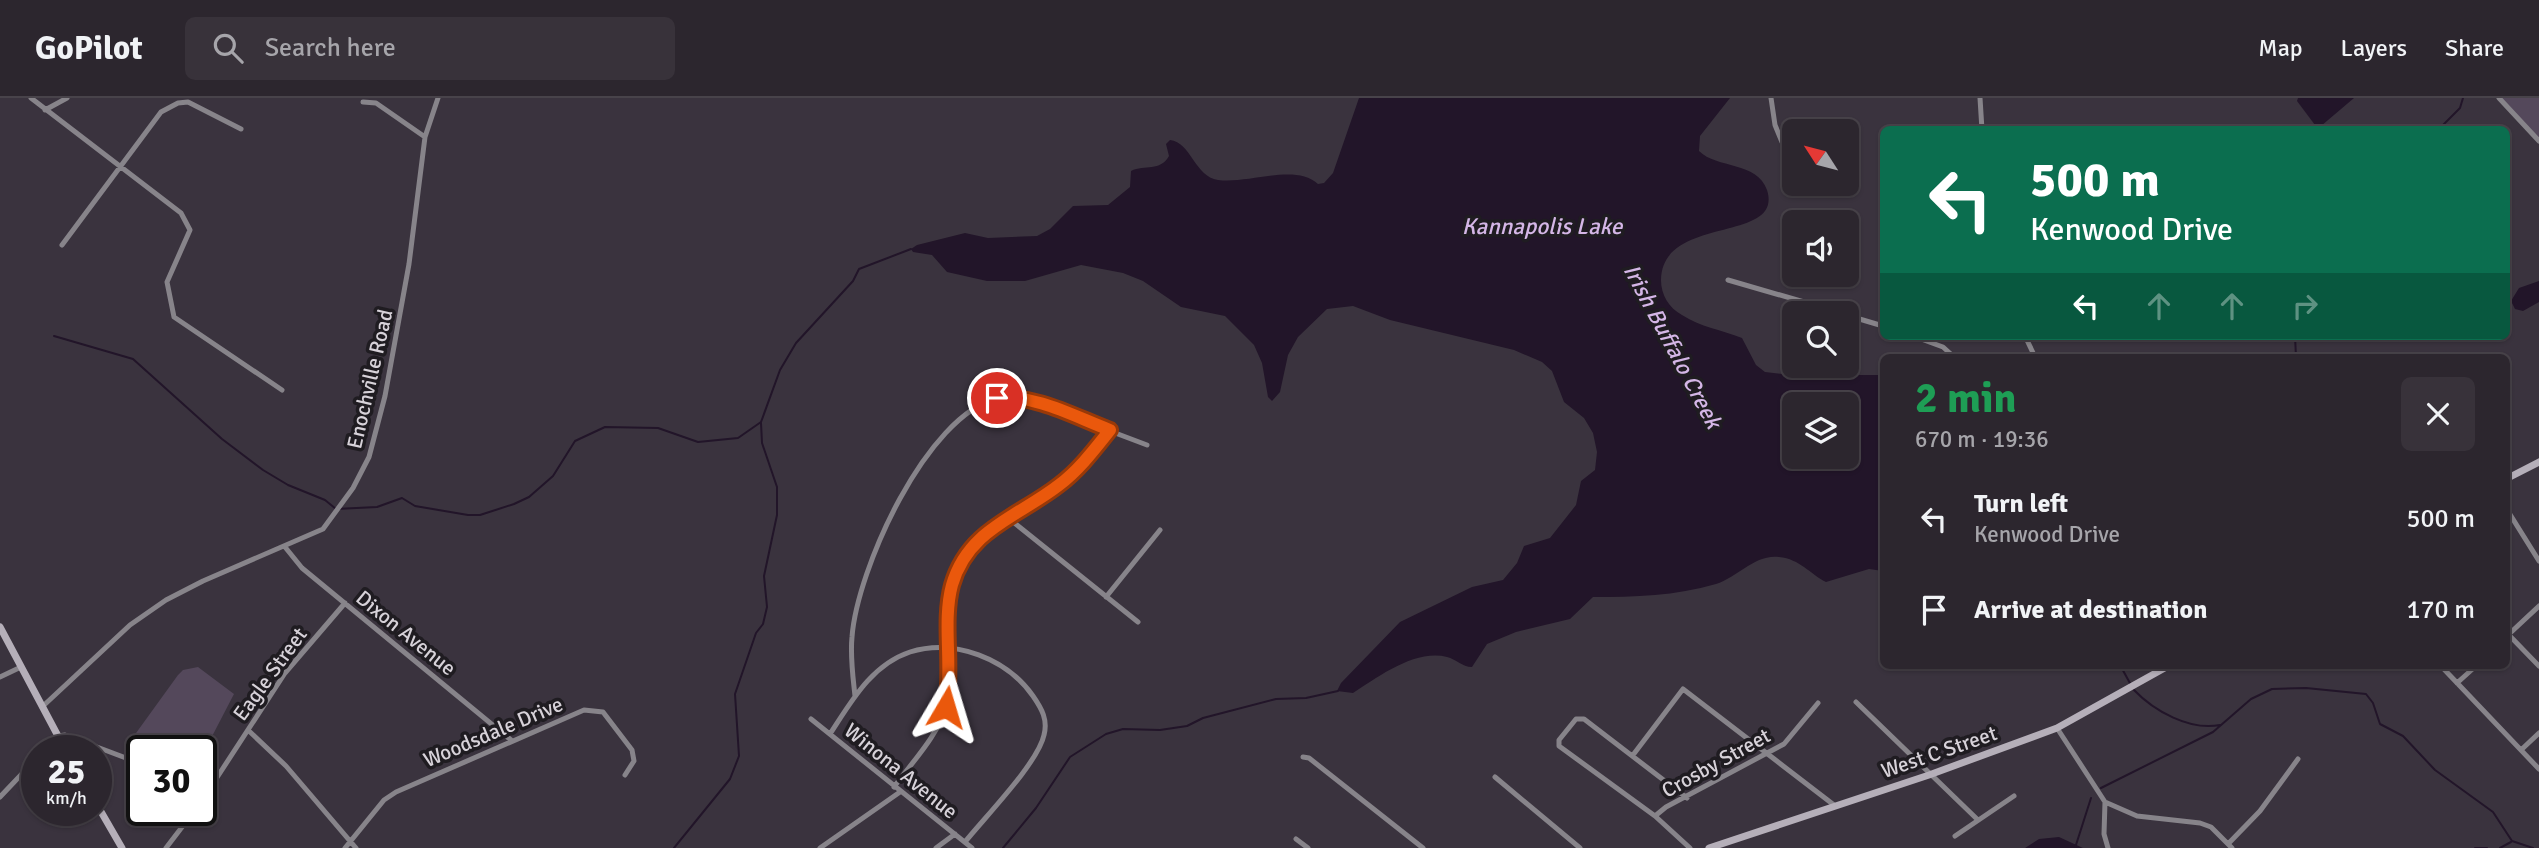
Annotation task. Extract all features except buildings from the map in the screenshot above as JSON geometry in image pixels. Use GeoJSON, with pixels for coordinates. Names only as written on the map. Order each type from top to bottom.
{"type":"FeatureCollection","features":[{"type":"Feature","properties":{"kind":"main road"},"geometry":{"type":"LineString","coordinates":[[2510,477],[2539,462]]}},
{"type":"Feature","properties":{"kind":"main road"},"geometry":{"type":"LineString","coordinates":[[0,627],[57,735]]}},
{"type":"Feature","properties":{"kind":"main road","name":"West C Street"},"geometry":{"type":"LineString","coordinates":[[1709,848],[1834,804],[1929,775],[2057,728],[2140,682],[2157,669]]}},
{"type":"Feature","properties":{"kind":"main road"},"geometry":{"type":"LineString","coordinates":[[109,826],[122,848]]}},
{"type":"Feature","properties":{"kind":"street"},"geometry":{"type":"LineString","coordinates":[[32,98],[181,213],[190,230],[167,282],[174,317],[282,390]]}},
{"type":"Feature","properties":{"kind":"street"},"geometry":{"type":"LineString","coordinates":[[45,110],[67,98]]}},
{"type":"Feature","properties":{"kind":"street","name":"Enochville Road"},"geometry":{"type":"LineString","coordinates":[[42,707],[130,625],[166,600],[323,530],[353,488],[369,457],[397,339],[425,137],[438,98]]}},
{"type":"Feature","properties":{"kind":"street"},"geometry":{"type":"LineString","coordinates":[[1772,98],[1775,125],[1782,142]]}},
{"type":"Feature","properties":{"kind":"street"},"geometry":{"type":"LineString","coordinates":[[1980,98],[1982,126]]}},
{"type":"Feature","properties":{"kind":"street"},"geometry":{"type":"LineString","coordinates":[[2499,98],[2539,141]]}},
{"type":"Feature","properties":{"kind":"street"},"geometry":{"type":"LineString","coordinates":[[363,102],[376,103],[425,137]]}},
{"type":"Feature","properties":{"kind":"street"},"geometry":{"type":"LineString","coordinates":[[62,244],[161,112],[178,103],[198,106],[241,129]]}},
{"type":"Feature","properties":{"kind":"street"},"geometry":{"type":"LineString","coordinates":[[1728,279],[1801,301]]}},
{"type":"Feature","properties":{"kind":"street"},"geometry":{"type":"LineString","coordinates":[[1859,319],[1880,325]]}},
{"type":"Feature","properties":{"kind":"street"},"geometry":{"type":"LineString","coordinates":[[1924,340],[1943,347],[1951,354]]}},
{"type":"Feature","properties":{"kind":"street"},"geometry":{"type":"LineString","coordinates":[[855,696],[852,638],[870,560],[891,510],[948,432],[983,405],[997,398],[1020,397],[1147,445]]}},
{"type":"Feature","properties":{"kind":"street"},"geometry":{"type":"LineString","coordinates":[[894,787],[939,725],[946,707],[950,648],[947,611],[959,566],[987,530],[1075,472],[1110,430]]}},
{"type":"Feature","properties":{"kind":"street"},"geometry":{"type":"LineString","coordinates":[[2510,514],[2539,561]]}},
{"type":"Feature","properties":{"kind":"street"},"geometry":{"type":"LineString","coordinates":[[1007,517],[1138,622]]}},
{"type":"Feature","properties":{"kind":"street"},"geometry":{"type":"LineString","coordinates":[[1106,597],[1160,530]]}},
{"type":"Feature","properties":{"kind":"street","name":"Dixon Avenue"},"geometry":{"type":"LineString","coordinates":[[285,547],[302,568],[511,740]]}},
{"type":"Feature","properties":{"kind":"street","name":"Eagle Street"},"geometry":{"type":"LineString","coordinates":[[217,780],[285,673],[345,603]]}},
{"type":"Feature","properties":{"kind":"street"},"geometry":{"type":"LineString","coordinates":[[2510,631],[2539,606]]}},
{"type":"Feature","properties":{"kind":"street"},"geometry":{"type":"LineString","coordinates":[[2510,637],[2539,666]]}},
{"type":"Feature","properties":{"kind":"street"},"geometry":{"type":"LineString","coordinates":[[830,734],[872,676],[898,658],[925,649],[950,648],[1002,665],[1030,692],[1046,722],[1038,751],[965,842]]}},
{"type":"Feature","properties":{"kind":"street"},"geometry":{"type":"LineString","coordinates":[[0,677],[21,667]]}},
{"type":"Feature","properties":{"kind":"street"},"geometry":{"type":"LineString","coordinates":[[2444,669],[2539,769]]}},
{"type":"Feature","properties":{"kind":"street"},"geometry":{"type":"LineString","coordinates":[[2458,683],[2473,669]]}},
{"type":"Feature","properties":{"kind":"street"},"geometry":{"type":"LineString","coordinates":[[1633,755],[1683,688],[1834,804]]}},
{"type":"Feature","properties":{"kind":"street"},"geometry":{"type":"LineString","coordinates":[[1856,702],[1978,820]]}},
{"type":"Feature","properties":{"kind":"street","name":"Crosby Street"},"geometry":{"type":"LineString","coordinates":[[1656,816],[1666,807],[1784,744],[1818,704]]}},
{"type":"Feature","properties":{"kind":"street","name":"Woodsdale Drive"},"geometry":{"type":"LineString","coordinates":[[345,848],[384,800],[396,792],[584,710],[598,709],[609,717],[634,754],[634,761],[625,775]]}},
{"type":"Feature","properties":{"kind":"street","name":"Winona Avenue"},"geometry":{"type":"LineString","coordinates":[[811,719],[972,848]]}},
{"type":"Feature","properties":{"kind":"street"},"geometry":{"type":"LineString","coordinates":[[1687,797],[1584,719],[1576,719],[1559,740],[1559,746],[1656,816],[1690,848]]}},
{"type":"Feature","properties":{"kind":"street"},"geometry":{"type":"LineString","coordinates":[[2057,728],[2105,802],[2137,816],[2200,823],[2211,827],[2230,846],[2298,759]]}},
{"type":"Feature","properties":{"kind":"street"},"geometry":{"type":"LineString","coordinates":[[248,730],[286,766],[356,848]]}},
{"type":"Feature","properties":{"kind":"street"},"geometry":{"type":"LineString","coordinates":[[2521,750],[2539,733]]}},
{"type":"Feature","properties":{"kind":"street"},"geometry":{"type":"LineString","coordinates":[[1303,757],[1310,758],[1423,848]]}},
{"type":"Feature","properties":{"kind":"street"},"geometry":{"type":"LineString","coordinates":[[0,797],[21,775]]}},
{"type":"Feature","properties":{"kind":"street"},"geometry":{"type":"LineString","coordinates":[[1494,777],[1580,848]]}},
{"type":"Feature","properties":{"kind":"street"},"geometry":{"type":"LineString","coordinates":[[820,848],[900,792]]}},
{"type":"Feature","properties":{"kind":"street"},"geometry":{"type":"LineString","coordinates":[[1955,836],[2014,796]]}},
{"type":"Feature","properties":{"kind":"street"},"geometry":{"type":"LineString","coordinates":[[2105,802],[2104,834],[2108,848]]}},
{"type":"Feature","properties":{"kind":"street"},"geometry":{"type":"LineString","coordinates":[[166,848],[183,826]]}},
{"type":"Feature","properties":{"kind":"street"},"geometry":{"type":"LineString","coordinates":[[936,848],[955,834]]}},
{"type":"Feature","properties":{"kind":"street"},"geometry":{"type":"LineString","coordinates":[[1296,839],[1308,848]]}},
{"type":"Feature","properties":{"kind":"shaded area"},"geometry":{"type":"Polygon","coordinates":[[[2499,98],[2539,98],[2539,141],[2499,98]]]}},
{"type":"Feature","properties":{"kind":"shaded area"},"geometry":{"type":"Polygon","coordinates":[[[198,667],[234,694],[213,735],[135,735],[178,675],[183,670],[198,667]]]}},
{"type":"Feature","properties":{"kind":"water","name":"Kannapolis Lake"},"geometry":{"type":"Polygon","coordinates":[[[1359,98],[1730,98],[1700,136],[1699,151],[1716,161],[1755,174],[1767,190],[1767,207],[1758,218],[1680,246],[1667,259],[1661,280],[1662,291],[1670,305],[1682,315],[1742,338],[1756,365],[1765,372],[1782,374],[1782,378],[1859,378],[1859,375],[1880,375],[1880,571],[1869,569],[1826,582],[1793,561],[1770,557],[1754,562],[1724,581],[1701,588],[1655,595],[1593,597],[1570,619],[1516,632],[1487,644],[1472,667],[1447,657],[1422,657],[1397,666],[1353,693],[1337,691],[1341,683],[1400,622],[1472,587],[1503,580],[1517,563],[1524,546],[1550,538],[1576,505],[1581,481],[1595,470],[1597,452],[1593,433],[1584,418],[1564,402],[1552,371],[1542,362],[1514,350],[1390,320],[1353,306],[1327,309],[1298,337],[1288,355],[1280,392],[1272,401],[1268,397],[1262,363],[1254,345],[1225,316],[1181,307],[1143,281],[1123,273],[1081,265],[1025,281],[987,281],[947,272],[932,255],[913,252],[911,249],[917,245],[965,233],[988,238],[1037,236],[1050,229],[1073,206],[1108,205],[1130,187],[1131,171],[1157,166],[1165,161],[1169,156],[1166,144],[1170,140],[1183,147],[1210,178],[1231,180],[1297,175],[1318,184],[1324,183],[1333,173],[1359,98]]]}},
{"type":"Feature","properties":{"kind":"water"},"geometry":{"type":"Polygon","coordinates":[[[2298,98],[2354,98],[2321,126],[2315,125],[2297,101],[2298,98]]]}},
{"type":"Feature","properties":{"kind":"water"},"geometry":{"type":"Polygon","coordinates":[[[2539,281],[2539,302],[2523,311],[2515,309],[2511,301],[2519,288],[2539,281]]]}},
{"type":"Feature","properties":{"kind":"water"},"geometry":{"type":"Polygon","coordinates":[[[2059,837],[2083,848],[2025,848],[2039,839],[2059,837]]]}},
{"type":"Feature","properties":{"kind":"waterway"},"geometry":{"type":"LineString","coordinates":[[2442,126],[2460,108],[2463,98]]}},
{"type":"Feature","properties":{"kind":"waterway"},"geometry":{"type":"LineString","coordinates":[[54,336],[133,359],[222,439],[263,470],[288,485],[325,500],[336,509],[377,507],[402,498],[415,506],[480,515],[529,497],[553,476],[575,441],[605,427],[658,428],[698,442],[738,438],[761,422],[780,370],[796,343],[853,281],[859,269],[911,249]]}},
{"type":"Feature","properties":{"kind":"waterway"},"geometry":{"type":"LineString","coordinates":[[2295,340],[2296,354]]}},
{"type":"Feature","properties":{"kind":"waterway"},"geometry":{"type":"LineString","coordinates":[[674,848],[730,779],[739,756],[735,694],[756,633],[763,624],[767,607],[764,576],[777,515],[777,487],[762,443],[761,423]]}},
{"type":"Feature","properties":{"kind":"waterway","name":"Irish Buffalo Creek"},"geometry":{"type":"LineString","coordinates":[[2122,669],[2131,685]]}},
{"type":"Feature","properties":{"kind":"waterway","name":"Irish Buffalo Creek"},"geometry":{"type":"LineString","coordinates":[[2101,788],[2213,732],[2251,699],[2272,689],[2306,688],[2366,694],[2373,703],[2380,724],[2403,736],[2435,770],[2493,812],[2512,841],[2533,848]]}},
{"type":"Feature","properties":{"kind":"waterway","name":"Irish Buffalo Creek"},"geometry":{"type":"LineString","coordinates":[[2134,690],[2173,718],[2197,725],[2220,725]]}},
{"type":"Feature","properties":{"kind":"waterway"},"geometry":{"type":"LineString","coordinates":[[1003,848],[1036,808],[1070,757],[1106,734],[1123,729],[1160,730],[1187,726],[1203,718],[1276,699],[1306,698],[1338,691]]}},
{"type":"Feature","properties":{"kind":"waterway"},"geometry":{"type":"LineString","coordinates":[[2075,848],[2091,798]]}},
{"type":"Feature","properties":{"kind":"waterway"},"geometry":{"type":"LineString","coordinates":[[2500,848],[2511,842]]}},
{"type":"Feature","properties":{"kind":"waterway"},"geometry":{"type":"LineString","coordinates":[[2475,848],[2487,848]]}},
{"type":"Feature","properties":{"kind":"route"},"geometry":{"type":"LineString","coordinates":[[946,707],[951,668],[947,611],[959,566],[971,547],[987,530],[1075,472],[1110,430],[1033,400],[1020,397],[997,398]]}}]}
